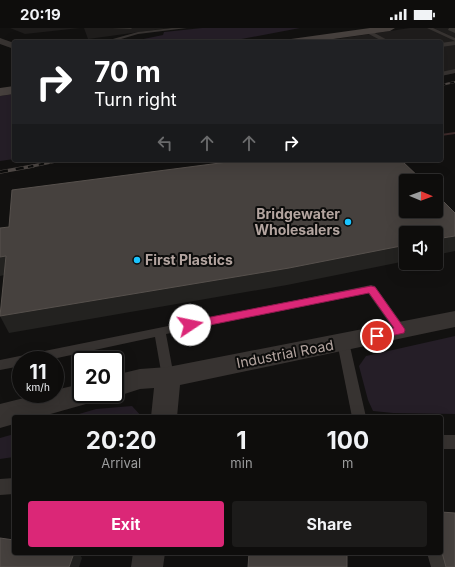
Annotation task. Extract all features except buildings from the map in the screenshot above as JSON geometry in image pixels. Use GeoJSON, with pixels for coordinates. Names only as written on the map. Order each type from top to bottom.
{"type":"FeatureCollection","features":[{"type":"Feature","properties":{"kind":"main road"},"geometry":{"type":"LineString","coordinates":[[305,40],[390,28]]}},
{"type":"Feature","properties":{"kind":"main road"},"geometry":{"type":"LineString","coordinates":[[0,92],[12,90]]}},
{"type":"Feature","properties":{"kind":"street"},"geometry":{"type":"LineString","coordinates":[[0,41],[12,45]]}},
{"type":"Feature","properties":{"kind":"street","name":"Industrial Road"},"geometry":{"type":"LineString","coordinates":[[124,383],[140,379],[168,377],[455,319]]}},
{"type":"Feature","properties":{"kind":"street"},"geometry":{"type":"LineString","coordinates":[[164,415],[168,377]]}},
{"type":"Feature","properties":{"kind":"street"},"geometry":{"type":"LineString","coordinates":[[0,416],[72,397]]}},
{"type":"Feature","properties":{"kind":"street"},"geometry":{"type":"LineString","coordinates":[[148,567],[149,555]]}},
{"type":"Feature","properties":{"kind":"lane"},"geometry":{"type":"LineString","coordinates":[[112,40],[138,33],[185,28]]}},
{"type":"Feature","properties":{"kind":"lane"},"geometry":{"type":"LineString","coordinates":[[430,28],[455,41]]}},
{"type":"Feature","properties":{"kind":"lane"},"geometry":{"type":"LineString","coordinates":[[367,31],[384,40]]}},
{"type":"Feature","properties":{"kind":"lane"},"geometry":{"type":"LineString","coordinates":[[443,44],[455,41]]}},
{"type":"Feature","properties":{"kind":"lane"},"geometry":{"type":"LineString","coordinates":[[443,74],[455,71]]}},
{"type":"Feature","properties":{"kind":"lane"},"geometry":{"type":"LineString","coordinates":[[64,352],[371,289],[401,330]]}},
{"type":"Feature","properties":{"kind":"lane"},"geometry":{"type":"LineString","coordinates":[[160,331],[168,377]]}},
{"type":"Feature","properties":{"kind":"lane"},"geometry":{"type":"LineString","coordinates":[[343,342],[359,415]]}},
{"type":"Feature","properties":{"kind":"lane"},"geometry":{"type":"LineString","coordinates":[[0,365],[12,363]]}},
{"type":"Feature","properties":{"kind":"lane"},"geometry":{"type":"LineString","coordinates":[[443,442],[455,442]]}},
{"type":"Feature","properties":{"kind":"lane"},"geometry":{"type":"LineString","coordinates":[[0,487],[12,486]]}},
{"type":"Feature","properties":{"kind":"shaded area"},"geometry":{"type":"Polygon","coordinates":[[[10,28],[80,28],[25,34],[10,28]]]}},
{"type":"Feature","properties":{"kind":"shaded area"},"geometry":{"type":"Polygon","coordinates":[[[84,28],[169,28],[88,39],[84,28]]]}},
{"type":"Feature","properties":{"kind":"shaded area"},"geometry":{"type":"Polygon","coordinates":[[[202,28],[300,28],[237,40],[139,40],[163,35],[164,32],[202,28]]]}},
{"type":"Feature","properties":{"kind":"shaded area"},"geometry":{"type":"Polygon","coordinates":[[[410,28],[455,28],[455,73],[443,76],[443,40],[329,40],[410,28]]]}},
{"type":"Feature","properties":{"kind":"shaded area"},"geometry":{"type":"Polygon","coordinates":[[[12,94],[12,159],[0,161],[0,96],[12,94]]]}},
{"type":"Feature","properties":{"kind":"shaded area"},"geometry":{"type":"Polygon","coordinates":[[[455,336],[455,414],[393,413],[373,411],[368,400],[359,366],[366,356],[455,336]]]}},
{"type":"Feature","properties":{"kind":"shaded area"},"geometry":{"type":"Polygon","coordinates":[[[132,406],[140,415],[76,415],[96,409],[132,406]]]}},
{"type":"Feature","properties":{"kind":"shaded area"},"geometry":{"type":"Polygon","coordinates":[[[12,435],[12,457],[0,459],[0,438],[12,435]]]}},
{"type":"Feature","properties":{"kind":"waterway"},"geometry":{"type":"LineString","coordinates":[[443,135],[455,133]]}},
{"type":"Feature","properties":{"kind":"railway"},"geometry":{"type":"LineString","coordinates":[[443,85],[455,82]]}},
{"type":"Feature","properties":{"kind":"railway"},"geometry":{"type":"LineString","coordinates":[[31,166],[52,162]]}},
{"type":"Feature","properties":{"kind":"railway"},"geometry":{"type":"LineString","coordinates":[[0,172],[31,166]]}},
{"type":"Feature","properties":{"kind":"place","name":"Bridgewater Wholesalers"},"geometry":{"type":"Point","coordinates":[348,222]}},
{"type":"Feature","properties":{"kind":"place","name":"First Plastics"},"geometry":{"type":"Point","coordinates":[137,260]}},
{"type":"Feature","properties":{"kind":"route"},"geometry":{"type":"LineString","coordinates":[[190,325],[371,289],[401,330],[377,336]]}}]}
